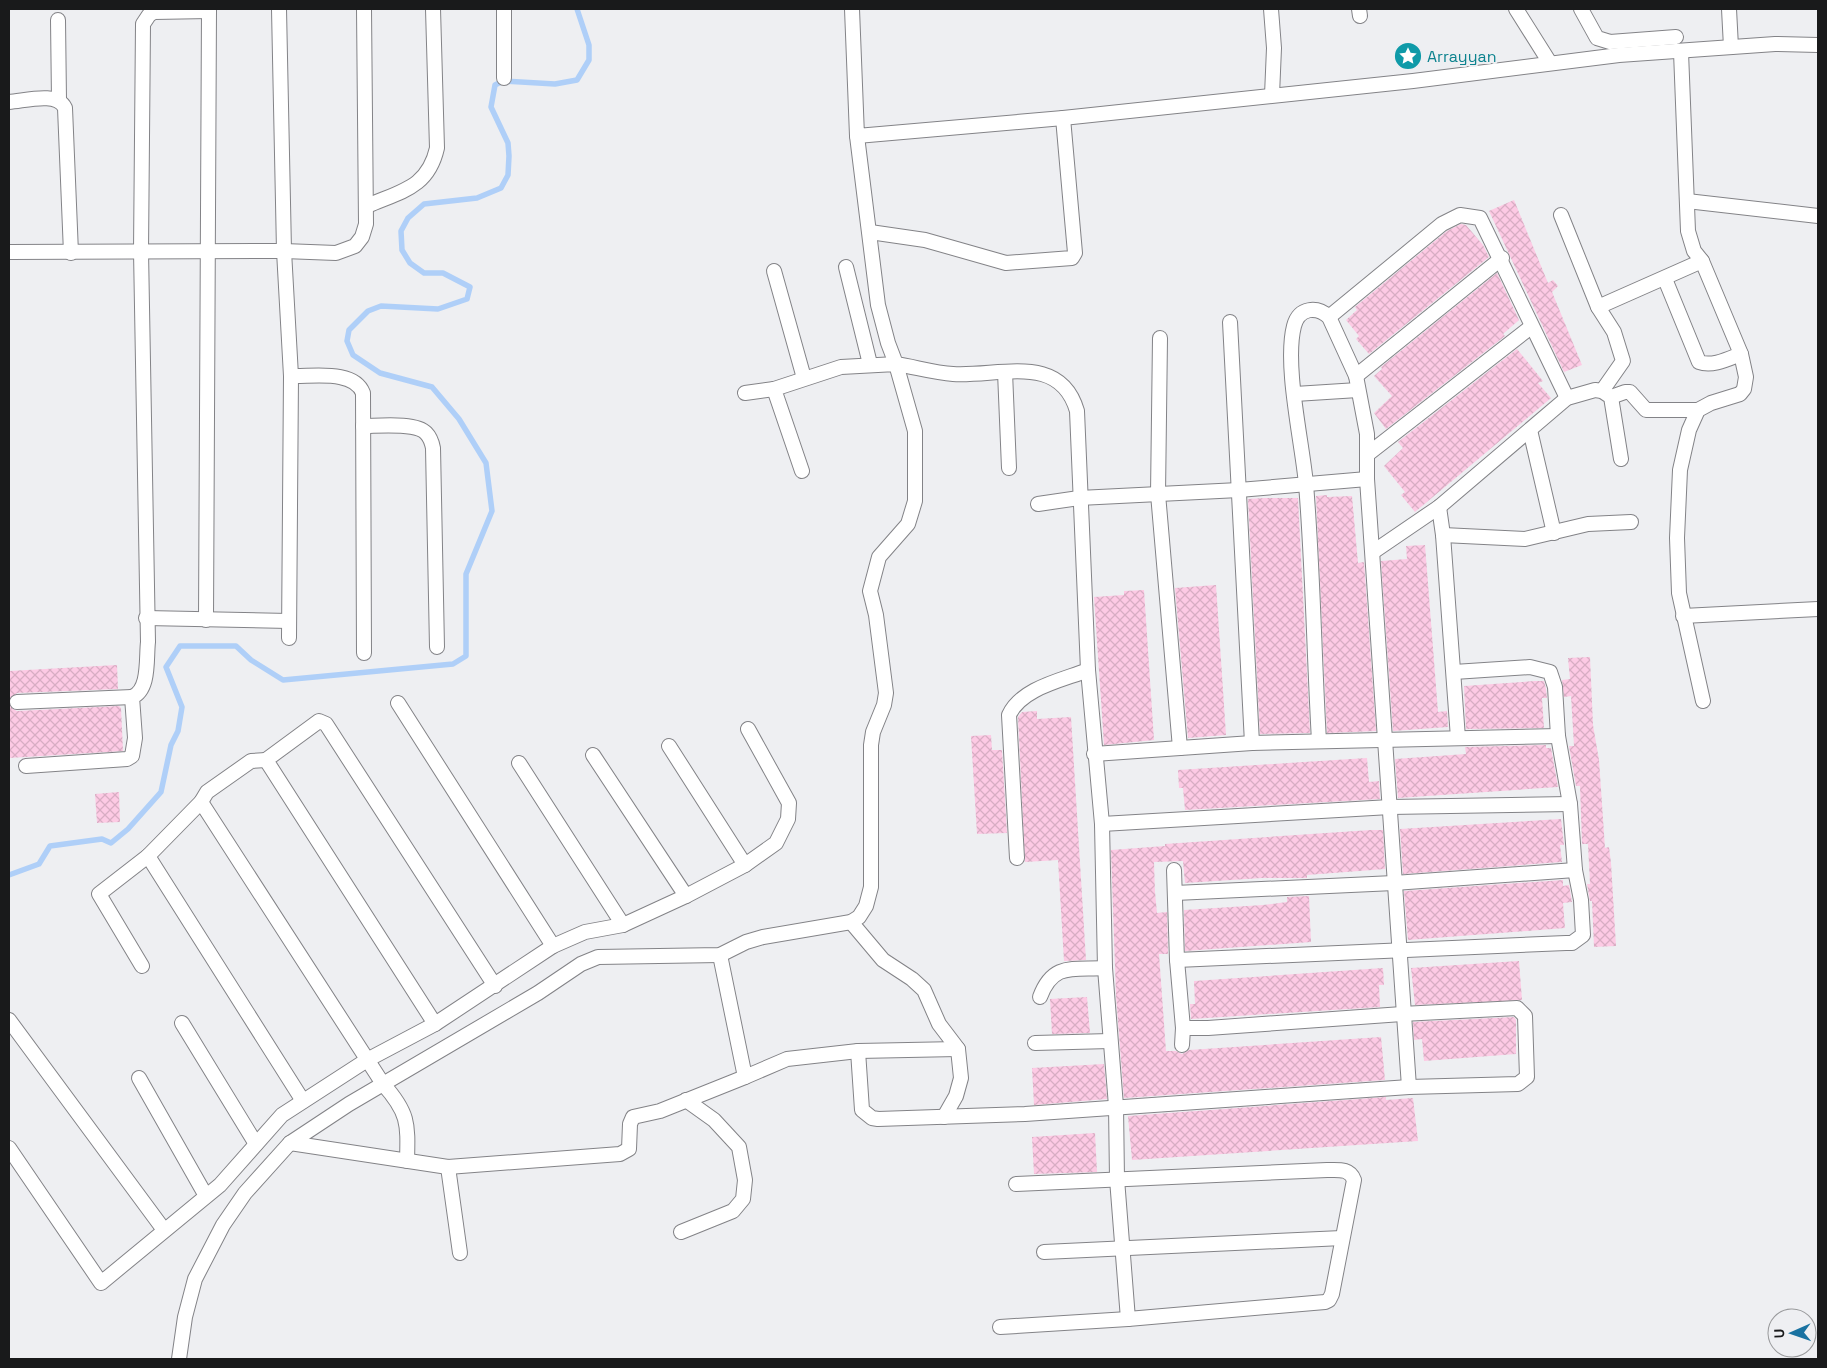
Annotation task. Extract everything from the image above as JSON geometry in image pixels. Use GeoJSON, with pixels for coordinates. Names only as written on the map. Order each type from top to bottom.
{"type":"FeatureCollection","features":[{"type":"Feature","properties":{"kind":"street"},"geometry":{"type":"LineString","coordinates":[[279,9],[284,251],[291,376],[289,638]]}},
{"type":"Feature","properties":{"kind":"street"},"geometry":{"type":"LineString","coordinates":[[9,252],[284,251],[336,253],[351,248],[362,237],[366,224],[367,206],[364,9]]}},
{"type":"Feature","properties":{"kind":"street"},"geometry":{"type":"LineString","coordinates":[[367,206],[422,180],[431,170],[437,148],[433,9]]}},
{"type":"Feature","properties":{"kind":"street"},"geometry":{"type":"LineString","coordinates":[[504,9],[504,78]]}},
{"type":"Feature","properties":{"kind":"street"},"geometry":{"type":"LineString","coordinates":[[179,1359],[185,1317],[196,1278],[223,1225],[245,1193],[290,1143],[383,1084],[538,993],[570,970],[598,957],[720,955],[746,942],[764,937],[851,922],[859,917],[866,906],[871,887],[871,745],[873,732],[884,705],[886,693],[876,615],[870,591],[879,557],[908,524],[915,501],[915,431],[878,305],[857,136],[852,9]]}},
{"type":"Feature","properties":{"kind":"street"},"geometry":{"type":"LineString","coordinates":[[1271,9],[1274,48],[1272,95]]}},
{"type":"Feature","properties":{"kind":"street"},"geometry":{"type":"LineString","coordinates":[[1516,9],[1550,63]]}},
{"type":"Feature","properties":{"kind":"street"},"geometry":{"type":"LineString","coordinates":[[1580,9],[1596,38],[1610,42],[1676,37]]}},
{"type":"Feature","properties":{"kind":"street"},"geometry":{"type":"LineString","coordinates":[[1729,9],[1730,48]]}},
{"type":"Feature","properties":{"kind":"street"},"geometry":{"type":"LineString","coordinates":[[17,702],[132,697],[140,691],[145,681],[148,642],[146,618],[141,251],[143,24],[149,15],[154,12],[209,10],[206,252],[206,620]]}},
{"type":"Feature","properties":{"kind":"street"},"geometry":{"type":"LineString","coordinates":[[58,20],[59,100]]}},
{"type":"Feature","properties":{"kind":"street"},"geometry":{"type":"LineString","coordinates":[[857,136],[1063,118],[1413,81],[1619,55],[1775,44],[1818,45]]}},
{"type":"Feature","properties":{"kind":"street"},"geometry":{"type":"LineString","coordinates":[[1373,552],[1439,507],[1568,398],[1595,390],[1607,394],[1630,392],[1646,410],[1698,410],[1711,403],[1740,394],[1744,389],[1746,377],[1741,354],[1702,261],[1694,251],[1688,231],[1681,52]]}},
{"type":"Feature","properties":{"kind":"street"},"geometry":{"type":"LineString","coordinates":[[9,102],[55,98],[62,102],[66,115],[71,253]]}},
{"type":"Feature","properties":{"kind":"street"},"geometry":{"type":"LineString","coordinates":[[870,232],[925,240],[1006,263],[1072,258],[1074,253],[1063,118]]}},
{"type":"Feature","properties":{"kind":"street"},"geometry":{"type":"LineString","coordinates":[[1687,201],[1818,216]]}},
{"type":"Feature","properties":{"kind":"street"},"geometry":{"type":"LineString","coordinates":[[1329,317],[1442,224],[1453,218],[1466,215],[1480,218],[1502,258],[1531,327],[1568,398]]}},
{"type":"Feature","properties":{"kind":"street"},"geometry":{"type":"LineString","coordinates":[[1561,215],[1598,307],[1614,332],[1624,361],[1607,394],[1621,459]]}},
{"type":"Feature","properties":{"kind":"street"},"geometry":{"type":"LineString","coordinates":[[1356,376],[1502,258]]}},
{"type":"Feature","properties":{"kind":"street"},"geometry":{"type":"LineString","coordinates":[[1598,307],[1702,261]]}},
{"type":"Feature","properties":{"kind":"street"},"geometry":{"type":"LineString","coordinates":[[846,267],[870,364]]}},
{"type":"Feature","properties":{"kind":"street"},"geometry":{"type":"LineString","coordinates":[[774,271],[804,378]]}},
{"type":"Feature","properties":{"kind":"street"},"geometry":{"type":"LineString","coordinates":[[1665,279],[1699,362],[1705,364],[1722,361],[1741,354]]}},
{"type":"Feature","properties":{"kind":"street"},"geometry":{"type":"LineString","coordinates":[[1318,741],[1306,484],[1292,364],[1294,324],[1304,312],[1310,309],[1323,312],[1329,317],[1356,376],[1367,434],[1367,479],[1400,952],[1402,1014],[1409,1087]]}},
{"type":"Feature","properties":{"kind":"street"},"geometry":{"type":"LineString","coordinates":[[1230,322],[1252,743]]}},
{"type":"Feature","properties":{"kind":"street"},"geometry":{"type":"LineString","coordinates":[[1368,454],[1531,327]]}},
{"type":"Feature","properties":{"kind":"street"},"geometry":{"type":"LineString","coordinates":[[1160,338],[1158,494],[1180,748]]}},
{"type":"Feature","properties":{"kind":"street"},"geometry":{"type":"LineString","coordinates":[[745,394],[774,389],[841,367],[896,364],[953,374],[1038,373],[1054,377],[1064,385],[1072,396],[1076,411],[1088,670],[1094,754],[1102,824],[1105,968],[1116,1106],[1117,1179],[1128,1320]]}},
{"type":"Feature","properties":{"kind":"street"},"geometry":{"type":"LineString","coordinates":[[1005,372],[1009,468]]}},
{"type":"Feature","properties":{"kind":"street"},"geometry":{"type":"LineString","coordinates":[[291,376],[345,378],[357,382],[363,393],[364,653]]}},
{"type":"Feature","properties":{"kind":"street"},"geometry":{"type":"LineString","coordinates":[[774,389],[802,471]]}},
{"type":"Feature","properties":{"kind":"street"},"geometry":{"type":"LineString","coordinates":[[1295,394],[1358,390]]}},
{"type":"Feature","properties":{"kind":"street"},"geometry":{"type":"LineString","coordinates":[[1698,410],[1689,430],[1680,470],[1677,538],[1679,593],[1703,701]]}},
{"type":"Feature","properties":{"kind":"street"},"geometry":{"type":"LineString","coordinates":[[362,426],[410,426],[420,428],[426,433],[433,448],[437,647]]}},
{"type":"Feature","properties":{"kind":"street"},"geometry":{"type":"LineString","coordinates":[[1530,430],[1554,533]]}},
{"type":"Feature","properties":{"kind":"street"},"geometry":{"type":"LineString","coordinates":[[1038,504],[1079,498],[1239,490],[1367,479]]}},
{"type":"Feature","properties":{"kind":"street"},"geometry":{"type":"LineString","coordinates":[[1439,507],[1443,535],[1458,738]]}},
{"type":"Feature","properties":{"kind":"street"},"geometry":{"type":"LineString","coordinates":[[1443,535],[1525,539],[1588,524],[1631,522]]}},
{"type":"Feature","properties":{"kind":"street"},"geometry":{"type":"LineString","coordinates":[[1683,616],[1818,609]]}},
{"type":"Feature","properties":{"kind":"street"},"geometry":{"type":"LineString","coordinates":[[146,618],[289,621]]}},
{"type":"Feature","properties":{"kind":"street"},"geometry":{"type":"LineString","coordinates":[[1177,960],[1400,952],[1572,943],[1583,935],[1584,928],[1575,870],[1570,804],[1558,736],[1555,687],[1550,672],[1530,667],[1454,672]]}},
{"type":"Feature","properties":{"kind":"street"},"geometry":{"type":"LineString","coordinates":[[1017,858],[1009,715],[1014,705],[1026,695],[1088,670]]}},
{"type":"Feature","properties":{"kind":"street"},"geometry":{"type":"LineString","coordinates":[[26,766],[127,759],[132,756],[135,738],[132,697]]}},
{"type":"Feature","properties":{"kind":"street"},"geometry":{"type":"LineString","coordinates":[[398,703],[553,946]]}},
{"type":"Feature","properties":{"kind":"street"},"geometry":{"type":"LineString","coordinates":[[142,966],[98,894],[148,856],[201,802],[207,792],[251,761],[266,760],[319,721],[326,724],[495,986]]}},
{"type":"Feature","properties":{"kind":"street"},"geometry":{"type":"LineString","coordinates":[[9,1148],[101,1283],[220,1185],[282,1114],[367,1060],[435,1024],[553,946],[585,932],[623,924],[686,896],[745,865],[776,843],[788,819],[789,803],[748,729]]}},
{"type":"Feature","properties":{"kind":"street"},"geometry":{"type":"LineString","coordinates":[[1094,754],[1252,743],[1558,736]]}},
{"type":"Feature","properties":{"kind":"street"},"geometry":{"type":"LineString","coordinates":[[669,746],[745,865]]}},
{"type":"Feature","properties":{"kind":"street"},"geometry":{"type":"LineString","coordinates":[[593,755],[686,896]]}},
{"type":"Feature","properties":{"kind":"street"},"geometry":{"type":"LineString","coordinates":[[266,760],[435,1024]]}},
{"type":"Feature","properties":{"kind":"street"},"geometry":{"type":"LineString","coordinates":[[519,762],[623,924]]}},
{"type":"Feature","properties":{"kind":"street"},"geometry":{"type":"LineString","coordinates":[[201,802],[367,1060],[383,1084],[396,1098],[406,1117],[406,1161]]}},
{"type":"Feature","properties":{"kind":"street"},"geometry":{"type":"LineString","coordinates":[[1102,824],[1390,807],[1570,804]]}},
{"type":"Feature","properties":{"kind":"street"},"geometry":{"type":"LineString","coordinates":[[148,856],[303,1101]]}},
{"type":"Feature","properties":{"kind":"street"},"geometry":{"type":"LineString","coordinates":[[1174,870],[1177,960],[1183,1028],[1182,1045]]}},
{"type":"Feature","properties":{"kind":"street"},"geometry":{"type":"LineString","coordinates":[[1175,893],[1394,883],[1575,870]]}},
{"type":"Feature","properties":{"kind":"street"},"geometry":{"type":"LineString","coordinates":[[851,922],[883,960],[912,978],[924,990],[939,1024],[958,1049],[961,1078],[956,1096],[944,1117]]}},
{"type":"Feature","properties":{"kind":"street"},"geometry":{"type":"LineString","coordinates":[[720,955],[745,1077]]}},
{"type":"Feature","properties":{"kind":"street"},"geometry":{"type":"LineString","coordinates":[[1040,997],[1049,977],[1057,972],[1105,968]]}},
{"type":"Feature","properties":{"kind":"street"},"geometry":{"type":"LineString","coordinates":[[858,1051],[862,1110],[867,1115],[878,1119],[1025,1114],[1116,1106],[1409,1087],[1518,1084],[1524,1082],[1527,1077],[1525,1016],[1517,1008],[1183,1028]]}},
{"type":"Feature","properties":{"kind":"street"},"geometry":{"type":"LineString","coordinates":[[9,1020],[164,1230]]}},
{"type":"Feature","properties":{"kind":"street"},"geometry":{"type":"LineString","coordinates":[[182,1023],[256,1144]]}},
{"type":"Feature","properties":{"kind":"street"},"geometry":{"type":"LineString","coordinates":[[1036,1043],[1110,1041]]}},
{"type":"Feature","properties":{"kind":"street"},"geometry":{"type":"LineString","coordinates":[[290,1143],[448,1167],[620,1154],[629,1148],[630,1124],[633,1117],[660,1111],[787,1059],[858,1051],[958,1049]]}},
{"type":"Feature","properties":{"kind":"street"},"geometry":{"type":"LineString","coordinates":[[139,1078],[206,1196]]}},
{"type":"Feature","properties":{"kind":"street"},"geometry":{"type":"LineString","coordinates":[[681,1232],[734,1211],[743,1199],[745,1180],[739,1147],[714,1120],[686,1100]]}},
{"type":"Feature","properties":{"kind":"street"},"geometry":{"type":"LineString","coordinates":[[448,1167],[460,1253]]}},
{"type":"Feature","properties":{"kind":"street"},"geometry":{"type":"LineString","coordinates":[[1000,1327],[1128,1320],[1325,1302],[1329,1300],[1332,1294],[1354,1186],[1352,1174],[1347,1171],[1327,1170],[1016,1184]]}},
{"type":"Feature","properties":{"kind":"street"},"geometry":{"type":"LineString","coordinates":[[1044,1252],[1122,1250],[1342,1238]]}},
{"type":"Feature","properties":{"kind":"building"},"geometry":{"type":"Polygon","coordinates":[[[1514,200],[1548,283],[1553,280],[1558,286],[1552,292],[1582,365],[1564,372],[1489,211],[1514,200]]]}},
{"type":"Feature","properties":{"kind":"building"},"geometry":{"type":"Polygon","coordinates":[[[1461,224],[1466,225],[1483,245],[1489,257],[1369,354],[1356,339],[1359,336],[1346,320],[1357,310],[1355,307],[1447,231],[1461,224]]]}},
{"type":"Feature","properties":{"kind":"building"},"geometry":{"type":"Polygon","coordinates":[[[1497,273],[1519,320],[1503,334],[1505,336],[1386,429],[1374,413],[1392,396],[1374,376],[1382,369],[1381,367],[1497,273]]]}},
{"type":"Feature","properties":{"kind":"building"},"geometry":{"type":"Polygon","coordinates":[[[1517,349],[1543,381],[1538,383],[1551,398],[1415,512],[1401,495],[1405,492],[1384,466],[1403,448],[1398,442],[1517,349]]]}},
{"type":"Feature","properties":{"kind":"building"},"geometry":{"type":"Polygon","coordinates":[[[1327,495],[1327,497],[1352,496],[1358,563],[1364,562],[1376,731],[1327,733],[1316,496],[1327,495]]]}},
{"type":"Feature","properties":{"kind":"building"},"geometry":{"type":"Polygon","coordinates":[[[1298,498],[1310,733],[1260,734],[1248,499],[1298,498]]]}},
{"type":"Feature","properties":{"kind":"building"},"geometry":{"type":"Polygon","coordinates":[[[1425,545],[1438,712],[1447,711],[1448,727],[1393,731],[1381,561],[1407,559],[1406,546],[1425,545]]]}},
{"type":"Feature","properties":{"kind":"building"},"geometry":{"type":"Polygon","coordinates":[[[1216,585],[1226,735],[1188,738],[1175,588],[1216,585]]]}},
{"type":"Feature","properties":{"kind":"building"},"geometry":{"type":"Polygon","coordinates":[[[1144,590],[1154,740],[1104,745],[1094,597],[1124,595],[1124,591],[1144,590]]]}},
{"type":"Feature","properties":{"kind":"building"},"geometry":{"type":"Polygon","coordinates":[[[1590,657],[1593,725],[1599,760],[1605,848],[1609,847],[1611,863],[1616,946],[1594,947],[1592,901],[1590,901],[1587,884],[1590,884],[1588,844],[1582,844],[1580,786],[1576,786],[1569,746],[1574,746],[1571,696],[1564,697],[1562,680],[1570,679],[1568,658],[1590,657]]]}},
{"type":"Feature","properties":{"kind":"building"},"geometry":{"type":"Polygon","coordinates":[[[117,665],[118,689],[17,693],[9,700],[9,671],[117,665]]]}},
{"type":"Feature","properties":{"kind":"building"},"geometry":{"type":"Polygon","coordinates":[[[1544,681],[1546,689],[1547,698],[1542,698],[1544,728],[1466,729],[1464,686],[1544,681]]]}},
{"type":"Feature","properties":{"kind":"building"},"geometry":{"type":"Polygon","coordinates":[[[9,704],[17,711],[119,706],[121,708],[123,751],[9,758],[9,704]]]}},
{"type":"Feature","properties":{"kind":"building"},"geometry":{"type":"Polygon","coordinates":[[[1037,711],[1037,719],[1071,717],[1086,960],[1064,961],[1058,860],[1025,862],[1018,717],[1022,712],[1037,711]]]}},
{"type":"Feature","properties":{"kind":"building"},"geometry":{"type":"Polygon","coordinates":[[[991,735],[992,750],[1002,750],[1007,833],[977,834],[971,736],[991,735]]]}},
{"type":"Feature","properties":{"kind":"building"},"geometry":{"type":"Polygon","coordinates":[[[1546,745],[1546,748],[1551,748],[1558,787],[1398,798],[1395,759],[1466,754],[1465,747],[1546,745]]]}},
{"type":"Feature","properties":{"kind":"building"},"geometry":{"type":"Polygon","coordinates":[[[1367,758],[1369,782],[1379,781],[1380,799],[1185,810],[1183,788],[1179,788],[1178,770],[1367,758]]]}},
{"type":"Feature","properties":{"kind":"building"},"geometry":{"type":"Polygon","coordinates":[[[119,792],[120,822],[97,823],[95,794],[119,792]]]}},
{"type":"Feature","properties":{"kind":"building"},"geometry":{"type":"Polygon","coordinates":[[[1561,819],[1564,845],[1560,845],[1562,862],[1403,874],[1400,829],[1561,819]]]}},
{"type":"Feature","properties":{"kind":"building"},"geometry":{"type":"Polygon","coordinates":[[[1383,830],[1385,869],[1307,875],[1307,878],[1262,878],[1185,883],[1183,861],[1154,862],[1155,892],[1157,913],[1167,912],[1168,954],[1159,954],[1166,1051],[1176,1051],[1182,1054],[1189,1050],[1381,1037],[1385,1080],[1124,1098],[1116,996],[1111,850],[1165,846],[1165,844],[1383,830]]]}},
{"type":"Feature","properties":{"kind":"building"},"geometry":{"type":"Polygon","coordinates":[[[1563,880],[1563,886],[1569,885],[1572,902],[1563,903],[1565,928],[1408,940],[1404,891],[1563,880]]]}},
{"type":"Feature","properties":{"kind":"building"},"geometry":{"type":"Polygon","coordinates":[[[1309,896],[1311,942],[1185,951],[1184,910],[1263,905],[1287,902],[1287,897],[1309,896]]]}},
{"type":"Feature","properties":{"kind":"building"},"geometry":{"type":"Polygon","coordinates":[[[1519,961],[1522,1000],[1415,1005],[1411,968],[1519,961]]]}},
{"type":"Feature","properties":{"kind":"building"},"geometry":{"type":"Polygon","coordinates":[[[1383,968],[1384,985],[1379,985],[1380,1007],[1191,1019],[1190,1004],[1195,1004],[1194,981],[1383,968]]]}},
{"type":"Feature","properties":{"kind":"building"},"geometry":{"type":"Polygon","coordinates":[[[1087,997],[1090,1033],[1052,1034],[1050,999],[1087,997]]]}},
{"type":"Feature","properties":{"kind":"building"},"geometry":{"type":"Polygon","coordinates":[[[1514,1017],[1516,1020],[1516,1054],[1424,1061],[1422,1039],[1414,1040],[1413,1022],[1514,1017]]]}},
{"type":"Feature","properties":{"kind":"building"},"geometry":{"type":"Polygon","coordinates":[[[1104,1064],[1107,1099],[1034,1105],[1032,1068],[1104,1064]]]}},
{"type":"Feature","properties":{"kind":"building"},"geometry":{"type":"Polygon","coordinates":[[[1386,1097],[1386,1100],[1413,1098],[1418,1141],[1132,1160],[1128,1116],[1386,1097]]]}},
{"type":"Feature","properties":{"kind":"building"},"geometry":{"type":"Polygon","coordinates":[[[1095,1133],[1097,1172],[1034,1174],[1032,1137],[1095,1133]]]}},
{"type":"Feature","properties":{"kind":"waterway"},"geometry":{"type":"LineString","coordinates":[[9,875],[39,864],[50,846],[102,839],[111,843],[128,829],[161,792],[171,745],[178,731],[182,707],[166,667],[180,646],[236,646],[251,660],[283,680],[453,664],[466,656],[466,574],[492,511],[486,463],[459,419],[432,387],[380,373],[353,355],[347,341],[349,330],[368,311],[381,306],[438,309],[467,299],[470,287],[443,273],[424,273],[410,263],[402,250],[401,231],[408,218],[424,204],[477,198],[501,188],[508,175],[509,156],[508,143],[491,107],[495,85],[503,81],[555,84],[577,80],[589,60],[589,45],[577,9]]}},
{"type":"Feature","properties":{"kind":"place","name":"Arrayyan"},"geometry":{"type":"Point","coordinates":[1408,56]}}]}
